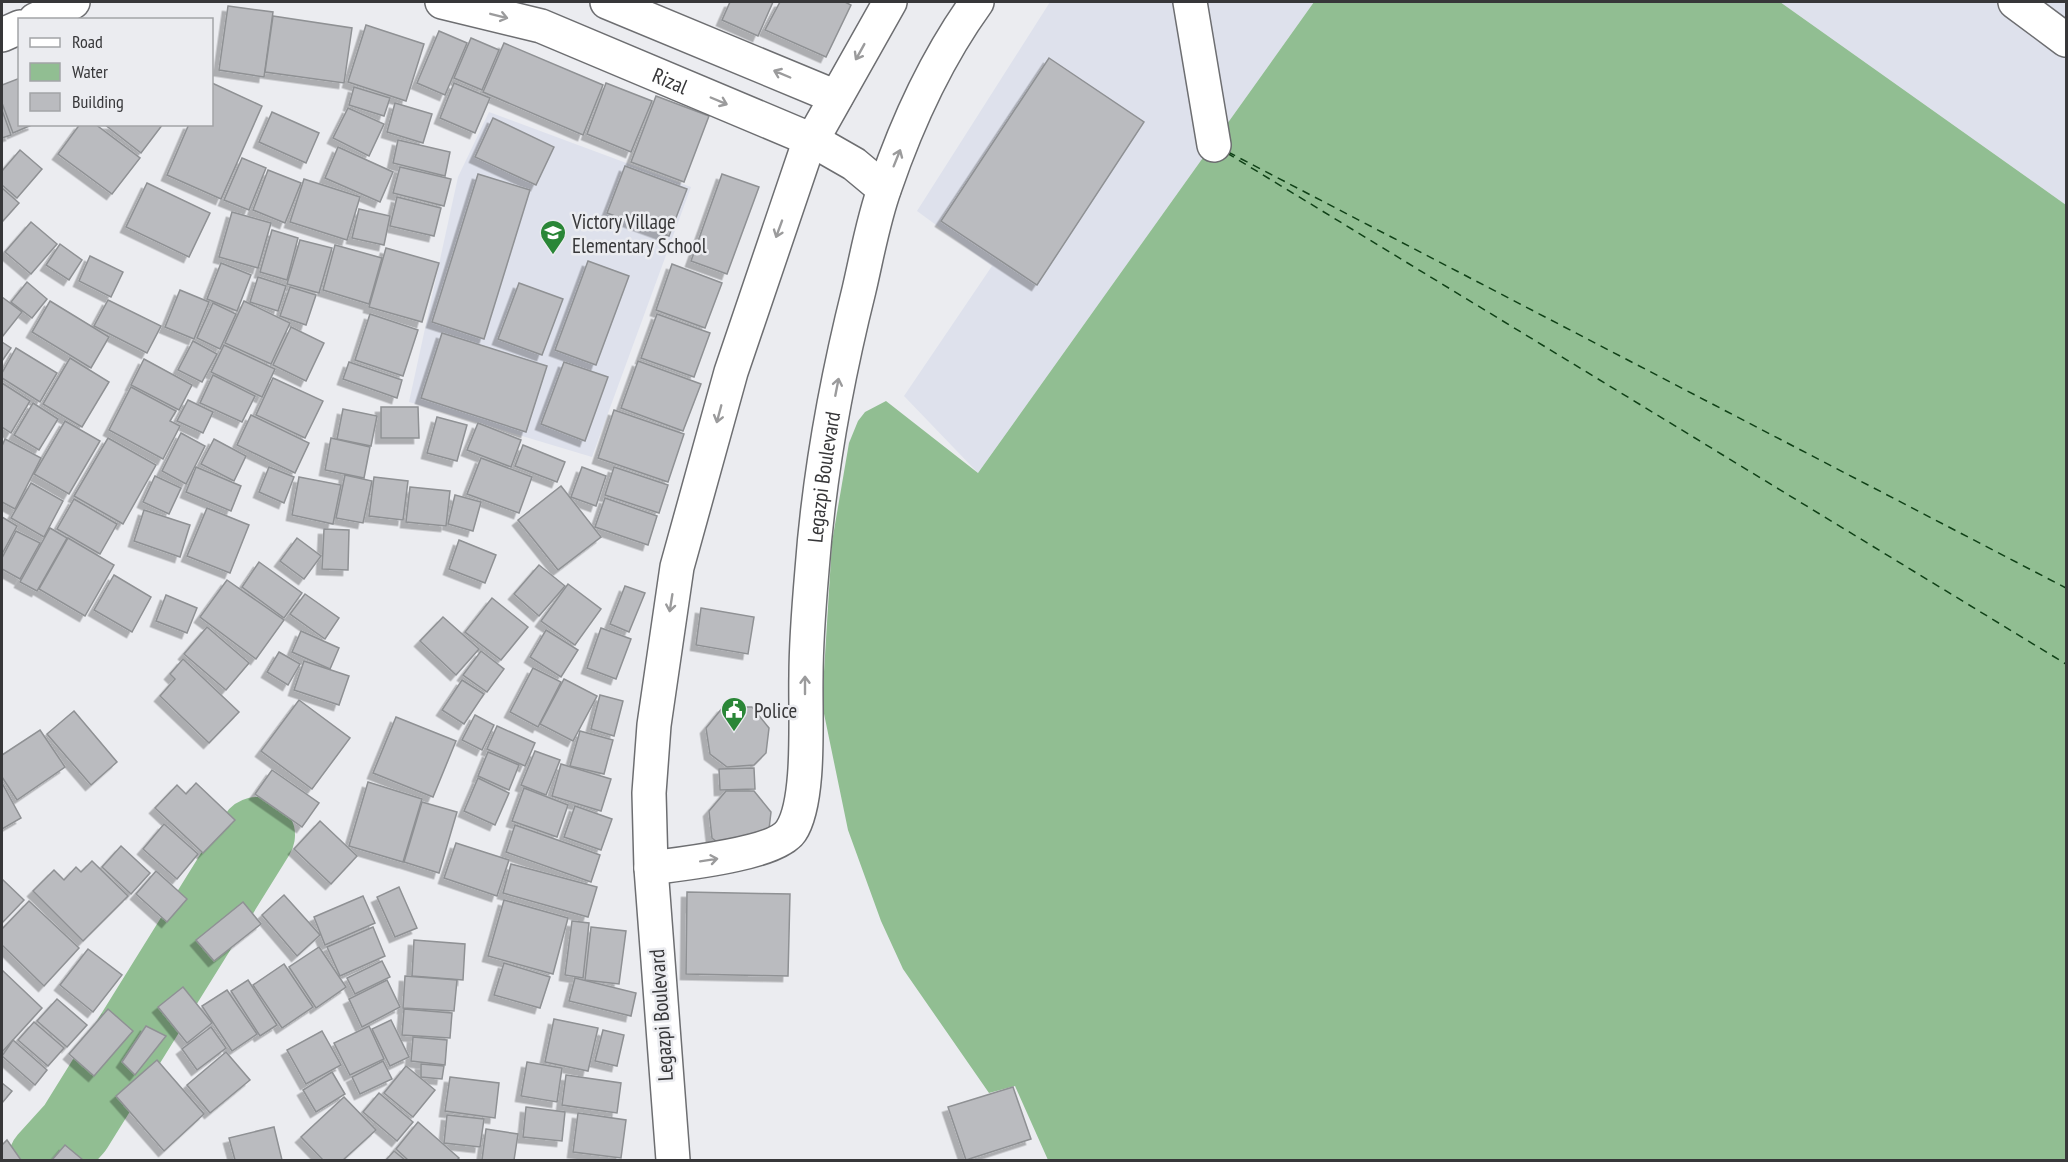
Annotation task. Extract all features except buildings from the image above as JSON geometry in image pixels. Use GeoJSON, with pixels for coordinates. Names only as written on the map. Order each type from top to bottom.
{"type":"FeatureCollection","features":[{"type":"Feature","properties":{"kind":"street"},"geometry":{"type":"LineString","coordinates":[[39,18],[73,2]]}},
{"type":"Feature","properties":{"kind":"street","name":"Rizal"},"geometry":{"type":"LineString","coordinates":[[442,2],[541,26],[812,140],[854,165],[884,189]]}},
{"type":"Feature","properties":{"kind":"street"},"geometry":{"type":"LineString","coordinates":[[607,2],[836,97]]}},
{"type":"Feature","properties":{"kind":"street","name":"Legazpi Boulevard"},"geometry":{"type":"LineString","coordinates":[[672,1161],[651,868],[649,793],[654,725],[677,567],[731,372],[773,245],[812,140],[890,2]]}},
{"type":"Feature","properties":{"kind":"street","name":"Legazpi Boulevard"},"geometry":{"type":"LineString","coordinates":[[651,868],[731,856],[766,845],[789,834],[799,816],[806,730],[811,580],[821,471],[844,350],[884,189],[933,75],[977,2]]}},
{"type":"Feature","properties":{"kind":"street"},"geometry":{"type":"LineString","coordinates":[[1190,2],[1214,145]]}},
{"type":"Feature","properties":{"kind":"street"},"geometry":{"type":"LineString","coordinates":[[2015,2],[2067,40]]}},
{"type":"Feature","properties":{"kind":"street"},"geometry":{"type":"LineString","coordinates":[[2,35],[18,28]]}},
{"type":"Feature","properties":{"kind":"shaded area"},"geometry":{"type":"Polygon","coordinates":[[[1050,2],[1314,2],[978,473],[904,396],[992,266],[917,211],[1050,2]]]}},
{"type":"Feature","properties":{"kind":"shaded area"},"geometry":{"type":"Polygon","coordinates":[[[1780,2],[2066,2],[2066,205],[1780,2]]]}},
{"type":"Feature","properties":{"kind":"shaded area","name":"Victory Village Elementary School"},"geometry":{"type":"Polygon","coordinates":[[[489,112],[691,187],[592,457],[409,402],[458,177],[489,112]]]}},
{"type":"Feature","properties":{"kind":"water"},"geometry":{"type":"Polygon","coordinates":[[[1314,2],[1780,2],[2066,205],[2066,1160],[1048,1160],[1015,1086],[989,1093],[903,969],[881,921],[848,830],[822,704],[832,542],[849,443],[858,421],[865,412],[886,401],[978,473],[1314,2]]]}},
{"type":"Feature","properties":{"kind":"waterway"},"geometry":{"type":"LineString","coordinates":[[46,1160],[75,1128],[257,835]]}},
{"type":"Feature","properties":{"kind":"ferry route"},"geometry":{"type":"LineString","coordinates":[[1228,152],[2066,588]]}},
{"type":"Feature","properties":{"kind":"ferry route"},"geometry":{"type":"LineString","coordinates":[[1227,153],[2066,664]]}},
{"type":"Feature","properties":{"kind":"place","name":"Victory Village Elementary School"},"geometry":{"type":"Point","coordinates":[553,256]}},
{"type":"Feature","properties":{"kind":"place","name":"Police"},"geometry":{"type":"Point","coordinates":[734,733]}}]}
